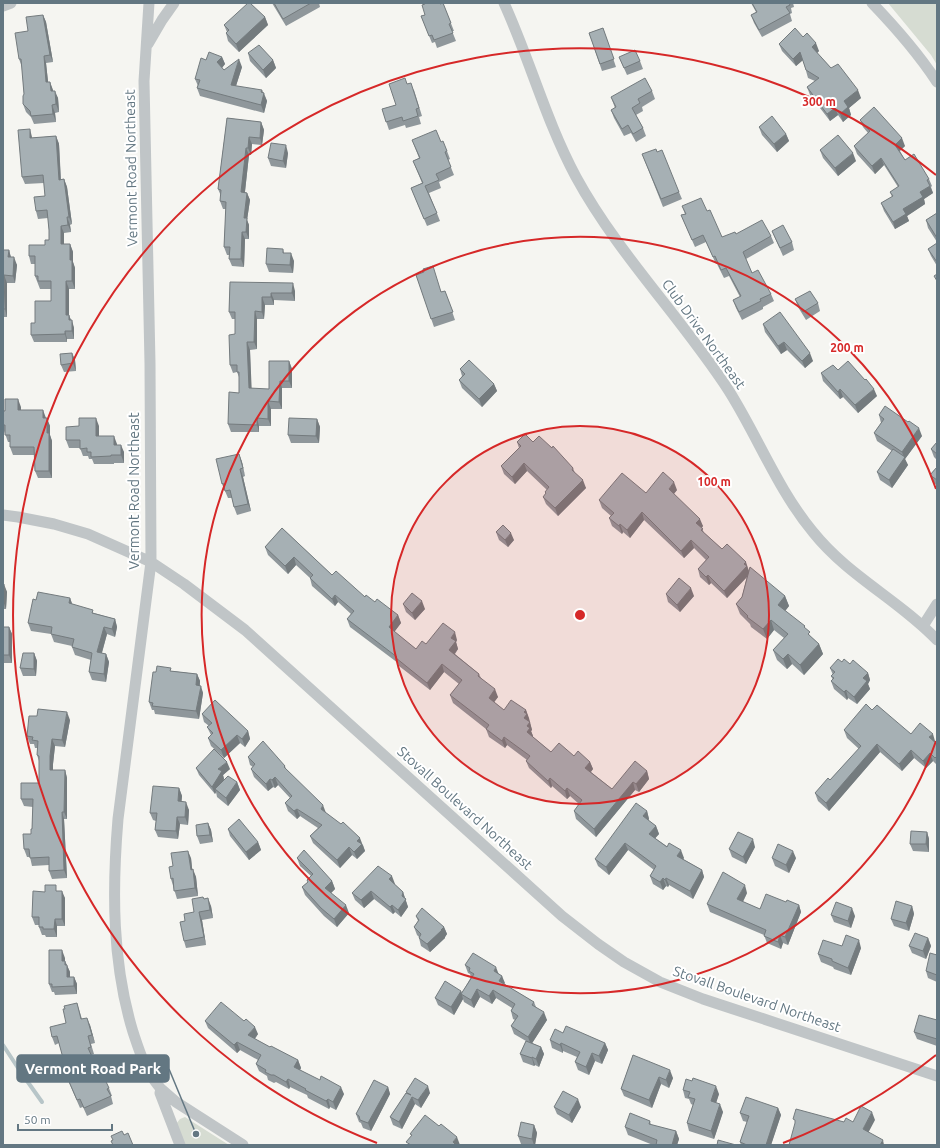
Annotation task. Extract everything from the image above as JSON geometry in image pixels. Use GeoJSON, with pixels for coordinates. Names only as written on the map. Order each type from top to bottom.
{"type":"FeatureCollection","features":[{"type":"Feature","properties":{"kind":"street"},"geometry":{"type":"LineString","coordinates":[[3,6],[11,3]]}},
{"type":"Feature","properties":{"kind":"street","name":"Vermont Road Northeast"},"geometry":{"type":"LineString","coordinates":[[149,3],[144,81],[151,562],[114,859],[117,957],[127,1011],[143,1063],[152,1078],[161,1089],[176,1102],[243,1145]]}},
{"type":"Feature","properties":{"kind":"street"},"geometry":{"type":"LineString","coordinates":[[146,48],[162,20],[174,3]]}},
{"type":"Feature","properties":{"kind":"street","name":"Club Drive Northeast"},"geometry":{"type":"LineString","coordinates":[[504,3],[557,138],[600,217],[626,254],[710,363],[730,393],[793,504],[812,532],[841,562],[898,605],[937,640]]}},
{"type":"Feature","properties":{"kind":"street"},"geometry":{"type":"LineString","coordinates":[[872,3],[916,52],[937,82]]}},
{"type":"Feature","properties":{"kind":"street","name":"Stovall Boulevard Northeast"},"geometry":{"type":"LineString","coordinates":[[3,515],[54,524],[88,534],[151,562],[184,584],[246,630],[556,911],[624,962],[660,982],[703,999],[937,1076]]}},
{"type":"Feature","properties":{"kind":"street"},"geometry":{"type":"LineString","coordinates":[[923,626],[937,604]]}},
{"type":"Feature","properties":{"kind":"street","name":"Vermont Road Northeast"},"geometry":{"type":"LineString","coordinates":[[161,1089],[160,1093],[180,1145]]}},
{"type":"Feature","properties":{"kind":"shaded area"},"geometry":{"type":"Polygon","coordinates":[[[888,3],[937,3],[937,65],[931,55],[888,3]]]}},
{"type":"Feature","properties":{"kind":"shaded area"},"geometry":{"type":"Polygon","coordinates":[[[185,1117],[229,1145],[183,1145],[176,1124],[180,1119],[185,1117]]]}},
{"type":"Feature","properties":{"kind":"building"},"geometry":{"type":"Polygon","coordinates":[[[248,3],[250,3],[265,17],[236,44],[226,33],[229,30],[224,25],[248,3]]]}},
{"type":"Feature","properties":{"kind":"building"},"geometry":{"type":"Polygon","coordinates":[[[274,3],[311,3],[283,19],[274,3]]]}},
{"type":"Feature","properties":{"kind":"building"},"geometry":{"type":"Polygon","coordinates":[[[424,3],[443,3],[451,23],[449,24],[453,33],[434,40],[432,35],[429,36],[421,16],[425,15],[422,5],[425,4],[424,3]]]}},
{"type":"Feature","properties":{"kind":"building"},"geometry":{"type":"Polygon","coordinates":[[[752,3],[789,3],[790,5],[786,7],[790,13],[759,30],[751,15],[757,12],[752,3]]]}},
{"type":"Feature","properties":{"kind":"building"},"geometry":{"type":"Polygon","coordinates":[[[43,15],[50,55],[44,56],[46,82],[50,82],[51,91],[55,91],[56,104],[52,105],[53,114],[31,116],[30,111],[23,104],[24,94],[21,59],[19,59],[15,33],[28,31],[26,17],[43,15]]]}},
{"type":"Feature","properties":{"kind":"building"},"geometry":{"type":"Polygon","coordinates":[[[603,28],[614,59],[600,64],[589,33],[603,28]]]}},
{"type":"Feature","properties":{"kind":"building"},"geometry":{"type":"Polygon","coordinates":[[[795,28],[803,37],[807,33],[816,43],[812,47],[831,68],[838,64],[858,90],[844,101],[848,107],[840,114],[835,108],[827,114],[807,87],[819,78],[806,70],[800,52],[793,59],[779,44],[795,28]]]}},
{"type":"Feature","properties":{"kind":"building"},"geometry":{"type":"Polygon","coordinates":[[[259,45],[273,60],[263,70],[248,53],[259,45]]]}},
{"type":"Feature","properties":{"kind":"building"},"geometry":{"type":"Polygon","coordinates":[[[635,50],[640,61],[624,68],[619,57],[635,50]]]}},
{"type":"Feature","properties":{"kind":"building"},"geometry":{"type":"Polygon","coordinates":[[[209,52],[222,57],[217,62],[224,70],[239,59],[231,85],[262,90],[261,92],[264,93],[261,105],[197,88],[200,80],[195,79],[201,58],[206,60],[209,52]]]}},
{"type":"Feature","properties":{"kind":"building"},"geometry":{"type":"Polygon","coordinates":[[[405,78],[407,84],[411,83],[419,108],[416,109],[418,116],[403,121],[402,117],[386,122],[382,109],[396,105],[389,84],[405,78]]]}},
{"type":"Feature","properties":{"kind":"building"},"geometry":{"type":"Polygon","coordinates":[[[645,78],[652,91],[638,99],[640,103],[632,108],[643,128],[633,134],[628,125],[622,129],[611,110],[616,107],[611,97],[645,78]]]}},
{"type":"Feature","properties":{"kind":"building"},"geometry":{"type":"Polygon","coordinates":[[[874,107],[902,138],[895,145],[905,160],[914,154],[929,179],[927,180],[930,186],[920,192],[923,197],[903,209],[906,214],[893,222],[881,203],[893,196],[890,192],[899,186],[881,158],[872,166],[854,146],[870,131],[860,120],[874,107]]]}},
{"type":"Feature","properties":{"kind":"building"},"geometry":{"type":"Polygon","coordinates":[[[772,116],[786,134],[774,144],[759,127],[772,116]]]}},
{"type":"Feature","properties":{"kind":"building"},"geometry":{"type":"Polygon","coordinates":[[[227,118],[261,122],[260,138],[249,137],[248,148],[246,148],[241,192],[247,193],[244,218],[247,218],[246,232],[242,232],[241,259],[229,259],[230,247],[224,247],[226,202],[220,201],[221,190],[218,189],[227,118]]]}},
{"type":"Feature","properties":{"kind":"building"},"geometry":{"type":"Polygon","coordinates":[[[30,129],[30,138],[56,136],[59,180],[64,179],[69,217],[67,217],[68,225],[61,226],[61,244],[70,244],[70,260],[72,260],[72,281],[66,281],[66,315],[69,315],[69,320],[72,320],[72,331],[65,331],[65,334],[31,335],[31,323],[35,323],[35,301],[51,301],[51,281],[38,281],[38,276],[35,276],[35,256],[29,256],[29,245],[45,245],[45,240],[49,240],[47,210],[36,211],[34,197],[45,196],[43,175],[22,177],[18,130],[30,129]]]}},
{"type":"Feature","properties":{"kind":"building"},"geometry":{"type":"Polygon","coordinates":[[[436,130],[441,142],[443,141],[447,151],[445,152],[451,167],[436,174],[439,180],[425,186],[437,213],[424,219],[411,188],[423,183],[413,161],[420,158],[412,140],[436,130]]]}},
{"type":"Feature","properties":{"kind":"building"},"geometry":{"type":"Polygon","coordinates":[[[838,135],[853,153],[835,168],[820,150],[838,135]]]}},
{"type":"Feature","properties":{"kind":"building"},"geometry":{"type":"Polygon","coordinates":[[[271,143],[286,145],[283,161],[268,158],[271,143]]]}},
{"type":"Feature","properties":{"kind":"building"},"geometry":{"type":"Polygon","coordinates":[[[656,149],[657,152],[662,150],[679,192],[661,199],[642,154],[656,149]]]}},
{"type":"Feature","properties":{"kind":"building"},"geometry":{"type":"Polygon","coordinates":[[[701,198],[707,211],[710,210],[722,237],[735,232],[736,234],[762,220],[771,236],[743,252],[752,273],[758,270],[771,294],[739,312],[733,300],[741,296],[726,268],[721,270],[703,235],[692,240],[681,215],[686,214],[682,206],[701,198]]]}},
{"type":"Feature","properties":{"kind":"building"},"geometry":{"type":"Polygon","coordinates":[[[937,213],[937,238],[926,220],[937,213]]]}},
{"type":"Feature","properties":{"kind":"building"},"geometry":{"type":"Polygon","coordinates":[[[783,225],[792,242],[780,248],[772,231],[783,225]]]}},
{"type":"Feature","properties":{"kind":"building"},"geometry":{"type":"Polygon","coordinates":[[[937,243],[937,262],[928,249],[937,243]]]}},
{"type":"Feature","properties":{"kind":"building"},"geometry":{"type":"Polygon","coordinates":[[[267,248],[283,249],[283,253],[291,253],[290,265],[266,264],[267,248]]]}},
{"type":"Feature","properties":{"kind":"building"},"geometry":{"type":"Polygon","coordinates":[[[3,250],[9,250],[8,257],[14,257],[13,276],[4,275],[5,309],[3,309],[3,250]]]}},
{"type":"Feature","properties":{"kind":"building"},"geometry":{"type":"Polygon","coordinates":[[[433,266],[441,292],[445,291],[453,312],[431,319],[416,275],[424,272],[423,269],[433,266]]]}},
{"type":"Feature","properties":{"kind":"building"},"geometry":{"type":"Polygon","coordinates":[[[937,274],[937,281],[934,276],[937,274]]]}},
{"type":"Feature","properties":{"kind":"building"},"geometry":{"type":"Polygon","coordinates":[[[230,282],[293,283],[292,293],[271,293],[271,297],[262,297],[262,312],[255,311],[254,342],[247,342],[249,388],[269,389],[269,361],[289,361],[289,381],[280,381],[279,402],[268,401],[268,419],[257,418],[257,425],[228,424],[229,392],[239,393],[239,372],[237,372],[237,365],[230,365],[229,335],[235,334],[235,312],[229,312],[230,282]]]}},
{"type":"Feature","properties":{"kind":"building"},"geometry":{"type":"Polygon","coordinates":[[[810,291],[818,303],[803,312],[795,299],[810,291]]]}},
{"type":"Feature","properties":{"kind":"building"},"geometry":{"type":"Polygon","coordinates":[[[780,312],[810,353],[802,361],[784,342],[778,346],[763,324],[780,312]]]}},
{"type":"Feature","properties":{"kind":"building"},"geometry":{"type":"Polygon","coordinates":[[[72,353],[73,363],[61,365],[60,354],[72,353]]]}},
{"type":"Feature","properties":{"kind":"building"},"geometry":{"type":"Polygon","coordinates":[[[469,360],[494,384],[479,399],[459,380],[465,374],[460,369],[469,360]]]}},
{"type":"Feature","properties":{"kind":"building"},"geometry":{"type":"Polygon","coordinates":[[[848,361],[874,389],[855,405],[840,389],[838,392],[821,373],[833,365],[838,370],[848,361]]]}},
{"type":"Feature","properties":{"kind":"building"},"geometry":{"type":"Polygon","coordinates":[[[5,399],[18,399],[18,410],[43,410],[43,418],[47,418],[47,433],[49,433],[49,471],[35,471],[34,447],[10,447],[10,435],[5,435],[5,425],[3,425],[5,399]]]}},
{"type":"Feature","properties":{"kind":"building"},"geometry":{"type":"Polygon","coordinates":[[[885,406],[919,428],[902,452],[874,433],[884,419],[879,415],[885,406]]]}},
{"type":"Feature","properties":{"kind":"building"},"geometry":{"type":"Polygon","coordinates":[[[79,418],[96,418],[96,436],[114,436],[114,445],[121,445],[121,455],[91,457],[91,452],[87,452],[87,448],[80,449],[80,440],[66,440],[66,427],[79,426],[79,418]]]}},
{"type":"Feature","properties":{"kind":"building"},"geometry":{"type":"Polygon","coordinates":[[[289,418],[317,419],[316,436],[288,435],[289,418]]]}},
{"type":"Feature","properties":{"kind":"building"},"geometry":{"type":"Polygon","coordinates":[[[525,434],[533,442],[539,436],[552,448],[553,446],[573,468],[572,470],[583,480],[555,508],[543,497],[549,487],[524,463],[512,477],[501,466],[521,446],[517,442],[525,434]]]}},
{"type":"Feature","properties":{"kind":"building"},"geometry":{"type":"Polygon","coordinates":[[[937,442],[937,454],[931,449],[937,442]]]}},
{"type":"Feature","properties":{"kind":"building"},"geometry":{"type":"Polygon","coordinates":[[[893,449],[905,457],[889,480],[877,472],[893,449]]]}},
{"type":"Feature","properties":{"kind":"building"},"geometry":{"type":"Polygon","coordinates":[[[239,454],[243,468],[240,469],[248,504],[234,507],[230,490],[225,491],[223,483],[222,484],[216,459],[239,454]]]}},
{"type":"Feature","properties":{"kind":"building"},"geometry":{"type":"Polygon","coordinates":[[[937,467],[937,480],[930,475],[937,467]]]}},
{"type":"Feature","properties":{"kind":"building"},"geometry":{"type":"Polygon","coordinates":[[[663,472],[674,482],[669,489],[700,519],[696,523],[703,529],[701,530],[722,549],[727,544],[746,562],[744,564],[747,566],[724,591],[708,575],[706,577],[698,569],[709,557],[691,540],[681,551],[642,512],[627,530],[609,518],[614,513],[599,500],[622,473],[646,493],[663,472]]]}},
{"type":"Feature","properties":{"kind":"building"},"geometry":{"type":"Polygon","coordinates":[[[503,525],[511,533],[505,540],[496,532],[503,525]]]}},
{"type":"Feature","properties":{"kind":"building"},"geometry":{"type":"Polygon","coordinates":[[[282,528],[332,575],[336,571],[365,597],[366,595],[375,602],[377,599],[398,615],[389,627],[416,649],[422,641],[426,644],[443,623],[455,632],[451,638],[456,641],[449,650],[495,689],[489,698],[504,710],[511,700],[526,710],[524,712],[527,714],[524,718],[530,722],[527,726],[530,728],[527,732],[551,752],[559,743],[574,756],[578,751],[590,762],[585,768],[612,789],[635,761],[647,771],[636,784],[633,782],[594,829],[574,811],[582,800],[567,788],[565,791],[550,778],[548,781],[526,761],[530,756],[504,737],[502,741],[486,729],[489,725],[450,695],[462,680],[442,664],[427,683],[396,658],[397,657],[347,619],[354,611],[335,595],[332,599],[310,578],[313,575],[294,557],[285,566],[265,547],[282,528]]]}},
{"type":"Feature","properties":{"kind":"building"},"geometry":{"type":"Polygon","coordinates":[[[750,567],[785,596],[778,605],[805,626],[804,627],[810,632],[808,634],[819,644],[800,665],[788,654],[783,659],[773,650],[788,634],[771,620],[763,629],[747,617],[748,616],[736,604],[742,597],[750,567]]]}},
{"type":"Feature","properties":{"kind":"building"},"geometry":{"type":"Polygon","coordinates":[[[679,578],[691,588],[677,605],[666,594],[679,578]]]}},
{"type":"Feature","properties":{"kind":"building"},"geometry":{"type":"Polygon","coordinates":[[[38,592],[70,598],[69,603],[93,610],[92,613],[115,619],[112,629],[104,627],[97,652],[106,654],[104,674],[89,672],[92,653],[72,647],[74,639],[51,634],[52,627],[28,623],[33,599],[36,600],[38,592]]]}},
{"type":"Feature","properties":{"kind":"building"},"geometry":{"type":"Polygon","coordinates":[[[412,593],[422,601],[412,613],[403,604],[412,593]]]}},
{"type":"Feature","properties":{"kind":"building"},"geometry":{"type":"Polygon","coordinates":[[[3,627],[9,627],[9,655],[3,655],[3,627]]]}},
{"type":"Feature","properties":{"kind":"building"},"geometry":{"type":"Polygon","coordinates":[[[23,653],[34,653],[34,669],[20,668],[23,653]]]}},
{"type":"Feature","properties":{"kind":"building"},"geometry":{"type":"Polygon","coordinates":[[[838,659],[842,662],[844,659],[850,664],[853,660],[868,673],[863,678],[867,681],[854,697],[846,690],[844,692],[831,681],[834,678],[831,676],[835,672],[830,668],[838,659]]]}},
{"type":"Feature","properties":{"kind":"building"},"geometry":{"type":"Polygon","coordinates":[[[157,666],[171,668],[170,671],[197,674],[196,685],[201,686],[196,711],[152,706],[153,703],[149,702],[153,672],[156,672],[157,666]]]}},
{"type":"Feature","properties":{"kind":"building"},"geometry":{"type":"Polygon","coordinates":[[[215,700],[248,731],[242,739],[237,735],[221,750],[208,738],[213,733],[207,727],[212,723],[202,714],[215,700]]]}},
{"type":"Feature","properties":{"kind":"building"},"geometry":{"type":"Polygon","coordinates":[[[866,704],[872,710],[877,705],[911,734],[920,723],[933,734],[929,737],[937,744],[937,756],[935,758],[930,753],[923,761],[911,750],[899,764],[877,744],[826,803],[815,793],[828,778],[830,780],[861,746],[844,730],[866,704]]]}},
{"type":"Feature","properties":{"kind":"building"},"geometry":{"type":"Polygon","coordinates":[[[38,709],[67,712],[62,740],[52,739],[50,756],[50,770],[65,770],[64,812],[62,812],[64,870],[49,871],[49,857],[30,858],[29,849],[24,849],[23,834],[31,834],[32,829],[33,799],[21,799],[21,783],[39,783],[39,756],[37,755],[38,741],[32,740],[33,737],[27,736],[29,716],[37,716],[38,709]]]}},
{"type":"Feature","properties":{"kind":"building"},"geometry":{"type":"Polygon","coordinates":[[[263,741],[285,766],[284,767],[323,805],[321,809],[341,824],[343,822],[360,838],[357,841],[362,844],[354,852],[349,847],[337,860],[310,836],[322,825],[297,809],[294,811],[285,803],[292,796],[275,777],[272,780],[270,779],[266,784],[251,769],[255,764],[248,757],[263,741]]]}},
{"type":"Feature","properties":{"kind":"building"},"geometry":{"type":"Polygon","coordinates":[[[214,749],[227,762],[218,769],[222,771],[212,787],[196,768],[214,749]]]}},
{"type":"Feature","properties":{"kind":"building"},"geometry":{"type":"Polygon","coordinates":[[[228,776],[237,782],[226,798],[215,789],[228,776]]]}},
{"type":"Feature","properties":{"kind":"building"},"geometry":{"type":"Polygon","coordinates":[[[153,786],[179,788],[178,801],[186,802],[185,817],[177,817],[176,831],[155,830],[157,813],[150,813],[153,786]]]}},
{"type":"Feature","properties":{"kind":"building"},"geometry":{"type":"Polygon","coordinates":[[[636,803],[647,811],[643,816],[656,826],[649,834],[667,847],[669,843],[681,850],[677,856],[702,870],[690,891],[666,878],[665,880],[663,878],[660,882],[650,876],[656,866],[625,843],[606,867],[595,859],[636,803]]]}},
{"type":"Feature","properties":{"kind":"building"},"geometry":{"type":"Polygon","coordinates":[[[239,819],[258,842],[246,852],[228,829],[239,819]]]}},
{"type":"Feature","properties":{"kind":"building"},"geometry":{"type":"Polygon","coordinates":[[[208,823],[210,835],[197,836],[196,825],[208,823]]]}},
{"type":"Feature","properties":{"kind":"building"},"geometry":{"type":"Polygon","coordinates":[[[911,831],[927,832],[926,844],[910,844],[911,831]]]}},
{"type":"Feature","properties":{"kind":"building"},"geometry":{"type":"Polygon","coordinates":[[[738,832],[753,839],[743,857],[729,849],[738,832]]]}},
{"type":"Feature","properties":{"kind":"building"},"geometry":{"type":"Polygon","coordinates":[[[778,844],[793,851],[786,865],[772,858],[778,844]]]}},
{"type":"Feature","properties":{"kind":"building"},"geometry":{"type":"Polygon","coordinates":[[[304,850],[332,881],[325,888],[346,905],[334,919],[321,908],[302,887],[308,882],[307,880],[313,874],[297,858],[304,850]]]}},
{"type":"Feature","properties":{"kind":"building"},"geometry":{"type":"Polygon","coordinates":[[[188,851],[191,870],[193,869],[195,888],[174,891],[173,878],[171,879],[169,867],[173,866],[171,853],[188,851]]]}},
{"type":"Feature","properties":{"kind":"building"},"geometry":{"type":"Polygon","coordinates":[[[378,866],[392,876],[389,879],[403,892],[402,896],[406,899],[398,910],[392,905],[390,907],[371,891],[361,900],[352,893],[378,866]]]}},
{"type":"Feature","properties":{"kind":"building"},"geometry":{"type":"Polygon","coordinates":[[[723,872],[745,885],[737,899],[760,909],[766,894],[786,902],[787,900],[799,905],[785,937],[780,935],[778,942],[764,936],[766,930],[707,904],[723,872]]]}},
{"type":"Feature","properties":{"kind":"building"},"geometry":{"type":"Polygon","coordinates":[[[45,885],[56,885],[56,891],[62,891],[62,919],[55,919],[54,929],[43,929],[43,927],[39,927],[39,917],[32,917],[33,891],[45,892],[45,885]]]}},
{"type":"Feature","properties":{"kind":"building"},"geometry":{"type":"Polygon","coordinates":[[[203,897],[204,899],[208,898],[210,910],[199,912],[204,937],[184,941],[180,922],[185,921],[184,914],[194,912],[192,899],[203,897]]]}},
{"type":"Feature","properties":{"kind":"building"},"geometry":{"type":"Polygon","coordinates":[[[896,901],[912,906],[906,923],[891,919],[896,901]]]}},
{"type":"Feature","properties":{"kind":"building"},"geometry":{"type":"Polygon","coordinates":[[[836,902],[852,908],[848,921],[831,915],[836,902]]]}},
{"type":"Feature","properties":{"kind":"building"},"geometry":{"type":"Polygon","coordinates":[[[422,908],[444,927],[427,944],[419,938],[421,934],[414,927],[419,920],[416,916],[422,908]]]}},
{"type":"Feature","properties":{"kind":"building"},"geometry":{"type":"Polygon","coordinates":[[[915,933],[928,938],[923,951],[909,946],[915,933]]]}},
{"type":"Feature","properties":{"kind":"building"},"geometry":{"type":"Polygon","coordinates":[[[846,935],[859,940],[848,968],[832,961],[832,959],[818,954],[823,940],[842,946],[846,935]]]}},
{"type":"Feature","properties":{"kind":"building"},"geometry":{"type":"Polygon","coordinates":[[[49,950],[62,950],[62,961],[65,961],[65,965],[67,965],[67,977],[74,977],[74,986],[52,987],[52,984],[49,984],[49,950]]]}},
{"type":"Feature","properties":{"kind":"building"},"geometry":{"type":"Polygon","coordinates":[[[473,953],[496,967],[494,971],[502,976],[499,981],[534,1002],[532,1005],[544,1012],[528,1037],[511,1026],[518,1016],[511,1011],[515,1004],[493,990],[489,996],[477,989],[471,1000],[461,994],[474,974],[469,971],[470,968],[465,965],[473,953]]]}},
{"type":"Feature","properties":{"kind":"building"},"geometry":{"type":"Polygon","coordinates":[[[930,953],[937,955],[937,975],[926,971],[930,953]]]}},
{"type":"Feature","properties":{"kind":"building"},"geometry":{"type":"Polygon","coordinates":[[[445,981],[461,991],[451,1007],[435,998],[445,981]]]}},
{"type":"Feature","properties":{"kind":"building"},"geometry":{"type":"Polygon","coordinates":[[[221,1002],[244,1021],[246,1019],[255,1027],[248,1035],[298,1060],[294,1067],[320,1080],[321,1076],[341,1087],[333,1102],[328,1099],[326,1101],[288,1079],[286,1082],[265,1072],[266,1070],[256,1064],[261,1055],[237,1042],[234,1045],[205,1021],[221,1002]]]}},
{"type":"Feature","properties":{"kind":"building"},"geometry":{"type":"Polygon","coordinates":[[[77,1003],[81,1019],[87,1018],[92,1035],[88,1036],[91,1047],[88,1048],[99,1072],[101,1071],[111,1096],[84,1108],[80,1099],[77,1100],[64,1070],[66,1069],[57,1036],[52,1037],[50,1027],[66,1023],[63,1009],[65,1009],[64,1006],[77,1003]]]}},
{"type":"Feature","properties":{"kind":"building"},"geometry":{"type":"Polygon","coordinates":[[[919,1015],[937,1020],[937,1039],[914,1032],[919,1015]]]}},
{"type":"Feature","properties":{"kind":"building"},"geometry":{"type":"Polygon","coordinates":[[[566,1026],[605,1043],[599,1056],[592,1053],[586,1067],[575,1062],[580,1052],[561,1043],[560,1045],[550,1040],[555,1029],[563,1033],[566,1026]]]}},
{"type":"Feature","properties":{"kind":"building"},"geometry":{"type":"Polygon","coordinates":[[[526,1041],[541,1047],[536,1059],[520,1054],[526,1041]]]}},
{"type":"Feature","properties":{"kind":"building"},"geometry":{"type":"Polygon","coordinates":[[[633,1055],[670,1070],[666,1080],[659,1077],[649,1100],[621,1089],[633,1055]]]}},
{"type":"Feature","properties":{"kind":"building"},"geometry":{"type":"Polygon","coordinates":[[[415,1078],[428,1086],[418,1100],[412,1097],[399,1122],[390,1117],[406,1093],[411,1095],[406,1092],[415,1078]]]}},
{"type":"Feature","properties":{"kind":"building"},"geometry":{"type":"Polygon","coordinates":[[[693,1078],[716,1086],[711,1101],[720,1104],[711,1131],[687,1123],[695,1099],[688,1097],[690,1092],[683,1090],[686,1079],[692,1081],[693,1078]]]}},
{"type":"Feature","properties":{"kind":"building"},"geometry":{"type":"Polygon","coordinates":[[[374,1080],[388,1087],[368,1123],[360,1120],[359,1116],[356,1114],[374,1080]]]}},
{"type":"Feature","properties":{"kind":"building"},"geometry":{"type":"Polygon","coordinates":[[[563,1091],[578,1099],[569,1115],[554,1107],[563,1091]]]}},
{"type":"Feature","properties":{"kind":"building"},"geometry":{"type":"Polygon","coordinates":[[[746,1097],[778,1108],[766,1145],[747,1145],[740,1142],[749,1116],[740,1113],[746,1097]]]}},
{"type":"Feature","properties":{"kind":"building"},"geometry":{"type":"Polygon","coordinates":[[[861,1106],[872,1112],[863,1129],[883,1140],[880,1145],[789,1145],[795,1123],[795,1120],[793,1119],[796,1109],[844,1122],[846,1118],[853,1122],[861,1106]]]}},
{"type":"Feature","properties":{"kind":"building"},"geometry":{"type":"Polygon","coordinates":[[[630,1113],[650,1121],[649,1124],[676,1131],[672,1145],[656,1145],[657,1140],[625,1127],[630,1113]]]}},
{"type":"Feature","properties":{"kind":"building"},"geometry":{"type":"Polygon","coordinates":[[[425,1115],[439,1126],[441,1124],[457,1137],[453,1142],[456,1145],[411,1145],[406,1142],[412,1135],[410,1134],[425,1115]]]}},
{"type":"Feature","properties":{"kind":"building"},"geometry":{"type":"Polygon","coordinates":[[[521,1122],[534,1125],[532,1139],[518,1136],[521,1122]]]}},
{"type":"Feature","properties":{"kind":"building"},"geometry":{"type":"Polygon","coordinates":[[[122,1131],[124,1135],[128,1133],[133,1145],[113,1145],[111,1136],[122,1131]]]}},
{"type":"Feature","properties":{"kind":"building"},"geometry":{"type":"Polygon","coordinates":[[[718,1140],[736,1145],[717,1145],[718,1140]]]}},
{"type":"Feature","properties":{"kind":"waterway"},"geometry":{"type":"LineString","coordinates":[[3,1045],[42,1102]]}},
{"type":"Feature","properties":{"kind":"place","name":"Vermont Road Park"},"geometry":{"type":"Point","coordinates":[196,1134]}}]}
